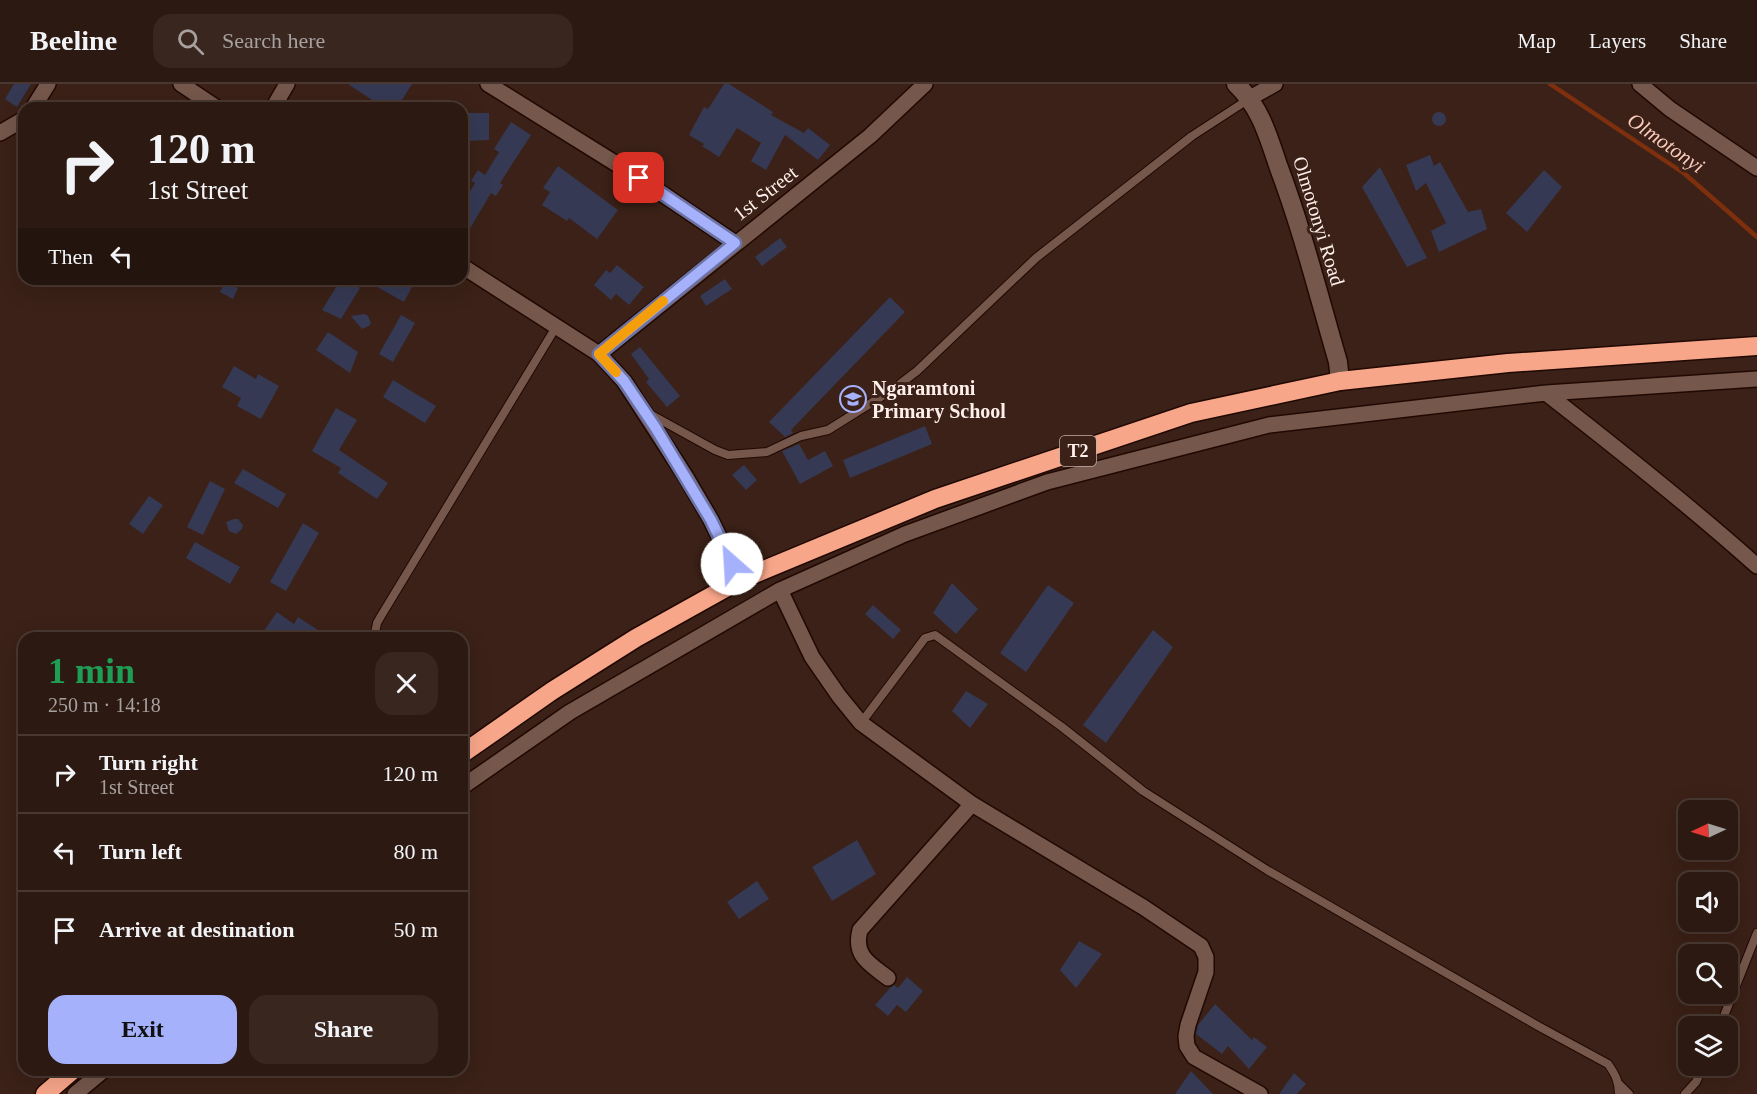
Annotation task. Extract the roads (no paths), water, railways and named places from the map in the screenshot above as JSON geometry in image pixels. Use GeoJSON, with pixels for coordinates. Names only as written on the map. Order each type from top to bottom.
{"type":"FeatureCollection","features":[{"type":"Feature","properties":{"kind":"highway","name":"T2"},"geometry":{"type":"LineString","coordinates":[[468,749],[552,691],[627,644],[740,580],[935,499],[1191,413],[1340,381],[1508,363],[1757,346]]}},
{"type":"Feature","properties":{"kind":"highway"},"geometry":{"type":"LineString","coordinates":[[45,1094],[66,1076]]}},
{"type":"Feature","properties":{"kind":"street"},"geometry":{"type":"LineString","coordinates":[[37,102],[48,84]]}},
{"type":"Feature","properties":{"kind":"street"},"geometry":{"type":"LineString","coordinates":[[182,84],[208,102]]}},
{"type":"Feature","properties":{"kind":"street"},"geometry":{"type":"LineString","coordinates":[[276,102],[287,84]]}},
{"type":"Feature","properties":{"kind":"street"},"geometry":{"type":"LineString","coordinates":[[488,84],[639,178],[735,243]]}},
{"type":"Feature","properties":{"kind":"street","name":"1st Street"},"geometry":{"type":"LineString","coordinates":[[599,354],[870,136],[925,84]]}},
{"type":"Feature","properties":{"kind":"street","name":"Olmotonyi Road"},"geometry":{"type":"LineString","coordinates":[[1236,84],[1250,98],[1264,125],[1292,202],[1338,362],[1340,381]]}},
{"type":"Feature","properties":{"kind":"street"},"geometry":{"type":"LineString","coordinates":[[1250,98],[1275,84]]}},
{"type":"Feature","properties":{"kind":"street"},"geometry":{"type":"LineString","coordinates":[[1640,84],[1670,109],[1757,168]]}},
{"type":"Feature","properties":{"kind":"street"},"geometry":{"type":"LineString","coordinates":[[0,133],[18,122]]}},
{"type":"Feature","properties":{"kind":"street"},"geometry":{"type":"LineString","coordinates":[[468,270],[599,354],[624,381],[711,520],[740,580]]}},
{"type":"Feature","properties":{"kind":"street"},"geometry":{"type":"LineString","coordinates":[[468,783],[570,712],[780,590],[905,534],[1047,482],[1269,425],[1546,393],[1757,379]]}},
{"type":"Feature","properties":{"kind":"street"},"geometry":{"type":"LineString","coordinates":[[1546,393],[1638,464],[1705,519],[1757,566]]}},
{"type":"Feature","properties":{"kind":"street"},"geometry":{"type":"LineString","coordinates":[[780,590],[812,657],[861,723],[972,804],[1143,907],[1201,946],[1206,957],[1206,972],[1188,1025],[1187,1046],[1194,1057],[1260,1094]]}},
{"type":"Feature","properties":{"kind":"street"},"geometry":{"type":"LineString","coordinates":[[888,978],[863,958],[857,947],[860,930],[972,804]]}},
{"type":"Feature","properties":{"kind":"street"},"geometry":{"type":"LineString","coordinates":[[75,1094],[97,1076]]}},
{"type":"Feature","properties":{"kind":"lane"},"geometry":{"type":"LineString","coordinates":[[644,411],[728,455],[767,452],[801,436],[828,430],[892,390],[917,370],[1036,258],[1192,136],[1250,98]]}},
{"type":"Feature","properties":{"kind":"lane"},"geometry":{"type":"LineString","coordinates":[[375,632],[381,616],[556,327]]}},
{"type":"Feature","properties":{"kind":"lane"},"geometry":{"type":"LineString","coordinates":[[861,723],[925,638],[935,635],[1062,727],[1143,790],[1267,870],[1608,1064],[1619,1084],[1619,1094]]}},
{"type":"Feature","properties":{"kind":"lane"},"geometry":{"type":"LineString","coordinates":[[1724,1016],[1757,933]]}},
{"type":"Feature","properties":{"kind":"lane"},"geometry":{"type":"LineString","coordinates":[[1685,1094],[1699,1076]]}},
{"type":"Feature","properties":{"kind":"lane"},"geometry":{"type":"LineString","coordinates":[[1619,1084],[1629,1094]]}},
{"type":"Feature","properties":{"kind":"waterway","name":"Olmotonyi"},"geometry":{"type":"LineString","coordinates":[[1550,84],[1685,174],[1757,237]]}},
{"type":"Feature","properties":{"kind":"place","name":"Ngaramtoni Primary School"},"geometry":{"type":"Point","coordinates":[853,399]}}]}
